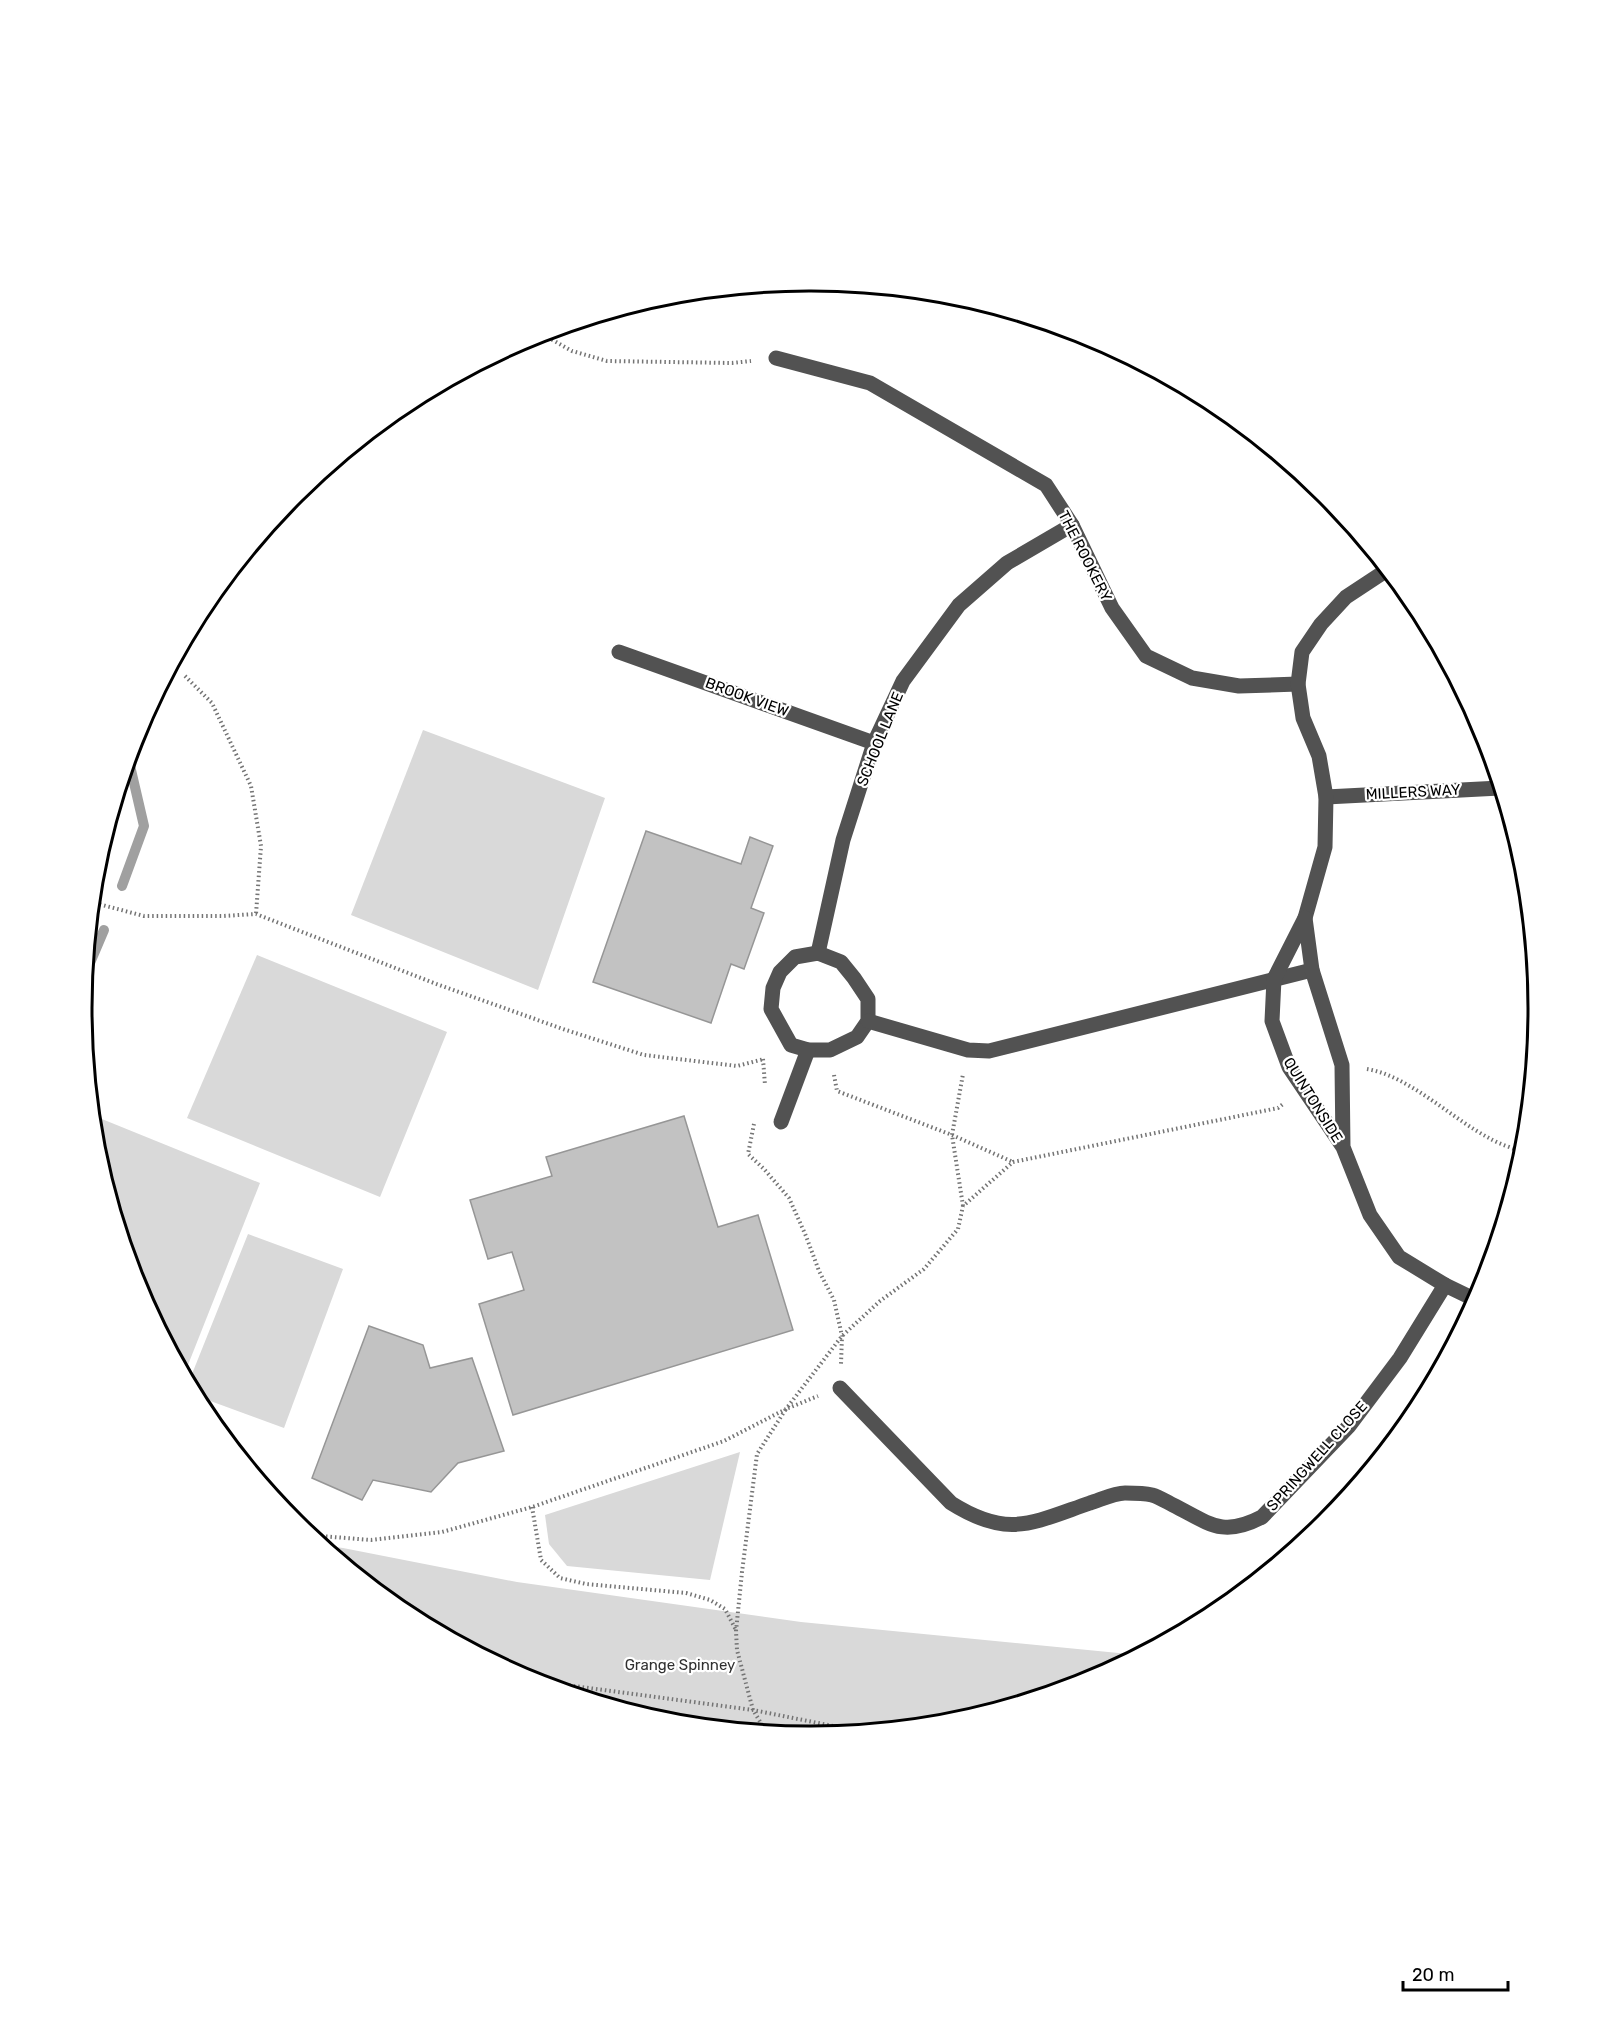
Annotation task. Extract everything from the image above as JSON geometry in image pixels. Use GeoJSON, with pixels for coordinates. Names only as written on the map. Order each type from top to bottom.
{"type":"FeatureCollection","features":[{"type":"Feature","properties":{"kind":"street","name":"THE ROOKERY"},"geometry":{"type":"LineString","coordinates":[[776,358],[870,383],[1046,485],[1072,525],[1112,608],[1146,656],[1192,678],[1239,686],[1298,684]]}},
{"type":"Feature","properties":{"kind":"street","name":"SCHOOL LANE"},"geometry":{"type":"LineString","coordinates":[[818,953],[843,840],[874,743],[903,681],[959,605],[1006,563],[1072,525]]}},
{"type":"Feature","properties":{"kind":"street","name":"QUINTONSIDE"},"geometry":{"type":"LineString","coordinates":[[1381,574],[1346,597],[1321,624],[1302,652],[1298,684],[1303,718],[1319,756],[1326,797],[1325,847],[1305,918],[1274,979],[1272,1021],[1289,1067],[1343,1148],[1370,1215],[1399,1257],[1467,1296]]}},
{"type":"Feature","properties":{"kind":"street","name":"BROOK VIEW"},"geometry":{"type":"LineString","coordinates":[[619,652],[874,743]]}},
{"type":"Feature","properties":{"kind":"street","name":"MILLERS WAY"},"geometry":{"type":"LineString","coordinates":[[1326,797],[1492,788]]}},
{"type":"Feature","properties":{"kind":"street","name":"QUINTONSIDE"},"geometry":{"type":"LineString","coordinates":[[1305,918],[1312,969],[1342,1065],[1343,1148]]}},
{"type":"Feature","properties":{"kind":"street"},"geometry":{"type":"LineString","coordinates":[[818,953],[841,962],[868,999],[868,1021],[857,1037],[830,1050],[808,1050],[791,1045],[771,1009],[773,988],[780,972],[795,957],[818,953]]}},
{"type":"Feature","properties":{"kind":"street"},"geometry":{"type":"LineString","coordinates":[[868,1021],[968,1050],[989,1051],[1312,969]]}},
{"type":"Feature","properties":{"kind":"street"},"geometry":{"type":"LineString","coordinates":[[781,1122],[808,1050]]}},
{"type":"Feature","properties":{"kind":"street","name":"SPRINGWELL CLOSE"},"geometry":{"type":"LineString","coordinates":[[840,1388],[951,1503],[969,1515],[989,1522],[1010,1525],[1028,1524],[1121,1493],[1154,1495],[1220,1528],[1234,1528],[1247,1525],[1262,1517],[1349,1426],[1400,1358],[1445,1285]]}},
{"type":"Feature","properties":{"kind":"path"},"geometry":{"type":"LineString","coordinates":[[551,339],[572,351],[607,361],[732,363],[776,358]]}},
{"type":"Feature","properties":{"kind":"path"},"geometry":{"type":"LineString","coordinates":[[185,676],[212,703],[251,786],[261,846],[256,914]]}},
{"type":"Feature","properties":{"kind":"path"},"geometry":{"type":"LineString","coordinates":[[100,904],[144,916],[256,914],[439,985],[566,1030],[644,1054],[737,1066],[763,1059],[791,1045]]}},
{"type":"Feature","properties":{"kind":"path"},"geometry":{"type":"LineString","coordinates":[[830,1050],[837,1091],[952,1135],[1013,1162]]}},
{"type":"Feature","properties":{"kind":"path"},"geometry":{"type":"LineString","coordinates":[[762,1725],[753,1710],[737,1650],[736,1631],[757,1454],[786,1409],[842,1336],[880,1301],[924,1269],[958,1229],[963,1206],[952,1135],[968,1050]]}},
{"type":"Feature","properties":{"kind":"path"},"geometry":{"type":"LineString","coordinates":[[763,1059],[766,1082],[763,1092]]}},
{"type":"Feature","properties":{"kind":"path"},"geometry":{"type":"LineString","coordinates":[[1342,1065],[1382,1071],[1439,1104],[1489,1138],[1514,1148]]}},
{"type":"Feature","properties":{"kind":"path"},"geometry":{"type":"LineString","coordinates":[[963,1206],[1013,1162],[1278,1108],[1302,1086]]}},
{"type":"Feature","properties":{"kind":"path"},"geometry":{"type":"LineString","coordinates":[[323,1536],[371,1540],[442,1532],[532,1508],[724,1441],[786,1409],[840,1388],[842,1336],[834,1300],[819,1271],[789,1198],[748,1154],[756,1113]]}},
{"type":"Feature","properties":{"kind":"path"},"geometry":{"type":"LineString","coordinates":[[532,1508],[541,1560],[560,1578],[585,1584],[686,1593],[710,1600],[725,1609],[736,1631]]}},
{"type":"Feature","properties":{"kind":"path"},"geometry":{"type":"LineString","coordinates":[[573,1686],[753,1710],[831,1726]]}},
{"type":"Feature","properties":{"kind":"green space"},"geometry":{"type":"Polygon","coordinates":[[[423,730],[605,798],[538,990],[351,915],[423,730]]]}},
{"type":"Feature","properties":{"kind":"green space"},"geometry":{"type":"Polygon","coordinates":[[[257,955],[447,1032],[380,1197],[187,1118],[257,955]]]}},
{"type":"Feature","properties":{"kind":"green space"},"geometry":{"type":"Polygon","coordinates":[[[100,1118],[260,1183],[188,1366],[146,1283],[130,1239],[116,1194],[100,1118]]]}},
{"type":"Feature","properties":{"kind":"green space"},"geometry":{"type":"Polygon","coordinates":[[[248,1234],[343,1269],[284,1428],[209,1400],[192,1374],[248,1234]]]}},
{"type":"Feature","properties":{"kind":"green space"},"geometry":{"type":"Polygon","coordinates":[[[740,1452],[710,1580],[567,1566],[549,1544],[545,1515],[740,1452]]]}},
{"type":"Feature","properties":{"kind":"green space","name":"Grange Spinney"},"geometry":{"type":"Polygon","coordinates":[[[335,1547],[517,1582],[801,1622],[1124,1654],[1084,1672],[1040,1688],[950,1713],[856,1725],[763,1725],[716,1720],[669,1713],[624,1702],[535,1672],[450,1630],[372,1578],[335,1547]]]}},
{"type":"Feature","properties":{"kind":"building"},"geometry":{"type":"Polygon","coordinates":[[[646,831],[741,864],[750,837],[773,846],[751,908],[764,913],[744,969],[731,964],[711,1023],[593,982],[646,831]]]}},
{"type":"Feature","properties":{"kind":"building"},"geometry":{"type":"Polygon","coordinates":[[[684,1116],[718,1227],[758,1215],[793,1330],[513,1415],[479,1304],[524,1290],[512,1252],[488,1259],[470,1200],[552,1176],[546,1157],[684,1116]]]}},
{"type":"Feature","properties":{"kind":"building"},"geometry":{"type":"Polygon","coordinates":[[[369,1326],[423,1345],[430,1368],[472,1358],[504,1451],[458,1463],[431,1492],[373,1480],[362,1500],[312,1478],[369,1326]]]}},
{"type":"Feature","properties":{"kind":"waterway"},"geometry":{"type":"LineString","coordinates":[[122,886],[144,826],[132,773]]}},
{"type":"Feature","properties":{"kind":"waterway"},"geometry":{"type":"LineString","coordinates":[[94,954],[104,930]]}}]}
